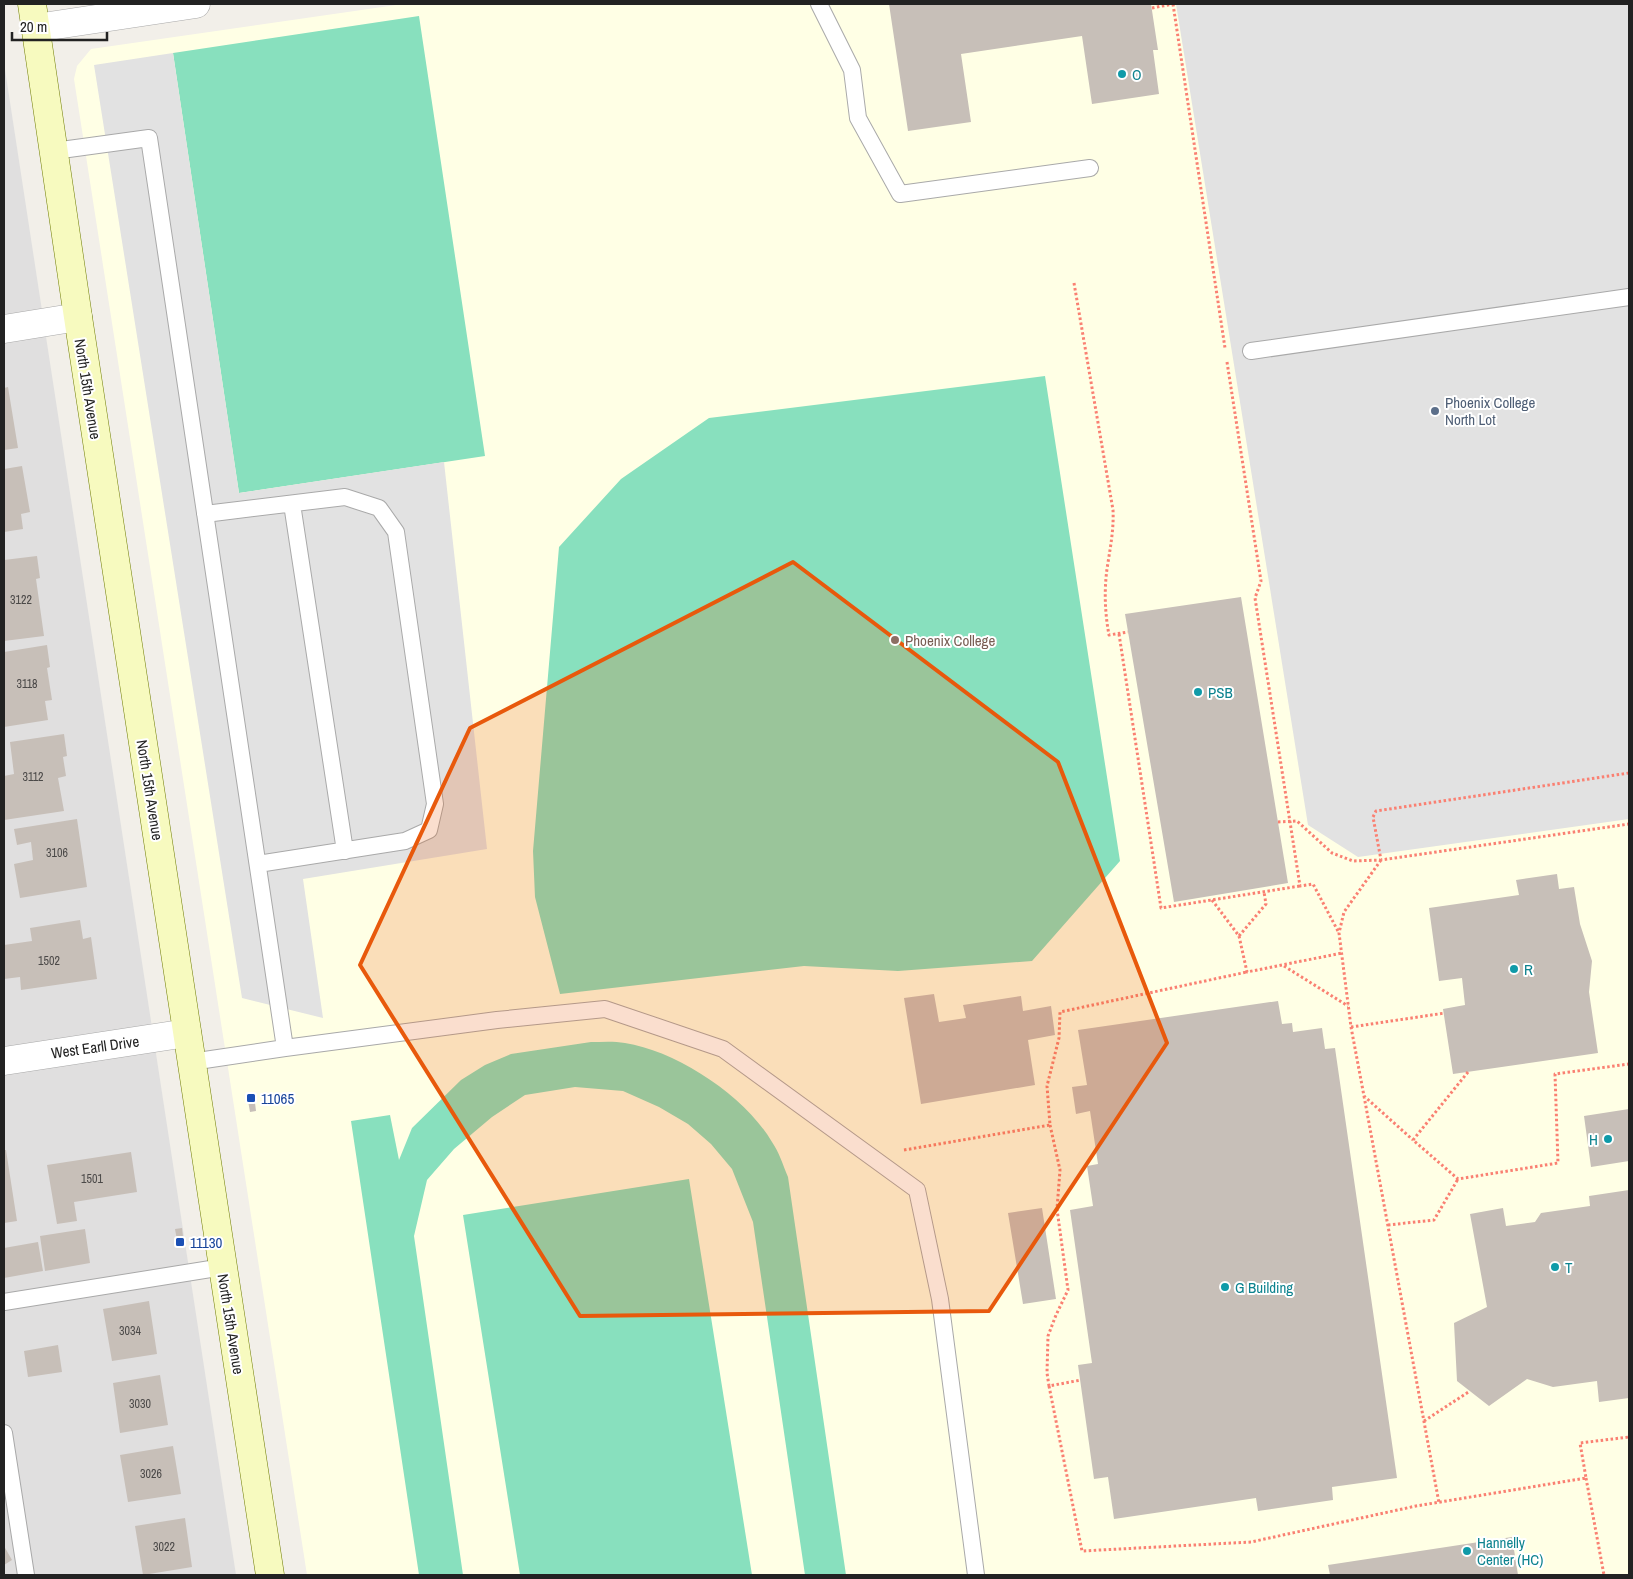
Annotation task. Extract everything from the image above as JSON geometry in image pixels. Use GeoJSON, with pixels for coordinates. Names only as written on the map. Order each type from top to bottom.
{"type":"FeatureCollection","features":[{"type":"Feature","properties":{"kind":"street"},"geometry":{"type":"LineString","coordinates":[[34,16],[196,4]]}},
{"type":"Feature","properties":{"kind":"street","name":"North 15th Avenue"},"geometry":{"type":"LineString","coordinates":[[34,16],[186,1034],[270,1575]]}},
{"type":"Feature","properties":{"kind":"street"},"geometry":{"type":"LineString","coordinates":[[4,329],[78,318]]}},
{"type":"Feature","properties":{"kind":"street","name":"West Earll Drive"},"geometry":{"type":"LineString","coordinates":[[4,1060],[186,1034]]}},
{"type":"Feature","properties":{"kind":"lane"},"geometry":{"type":"LineString","coordinates":[[818,4],[852,70],[858,118],[900,194],[1090,168]]}},
{"type":"Feature","properties":{"kind":"lane"},"geometry":{"type":"LineString","coordinates":[[54,150],[149,138],[285,1048]]}},
{"type":"Feature","properties":{"kind":"lane"},"geometry":{"type":"LineString","coordinates":[[1251,351],[1629,297]]}},
{"type":"Feature","properties":{"kind":"lane"},"geometry":{"type":"LineString","coordinates":[[206,514],[345,497],[379,508],[396,532],[435,804],[429,830],[405,841],[345,852],[258,864]]}},
{"type":"Feature","properties":{"kind":"lane"},"geometry":{"type":"LineString","coordinates":[[292,504],[345,852]]}},
{"type":"Feature","properties":{"kind":"lane"},"geometry":{"type":"LineString","coordinates":[[191,1062],[497,1020],[605,1009],[723,1049],[917,1190],[940,1299],[976,1575]]}},
{"type":"Feature","properties":{"kind":"lane"},"geometry":{"type":"LineString","coordinates":[[4,1302],[223,1267]]}},
{"type":"Feature","properties":{"kind":"lane"},"geometry":{"type":"LineString","coordinates":[[4,1434],[26,1575]]}},
{"type":"Feature","properties":{"kind":"path"},"geometry":{"type":"LineString","coordinates":[[1152,8],[1173,4],[1260,581],[1255,598],[1300,886]]}},
{"type":"Feature","properties":{"kind":"path"},"geometry":{"type":"LineString","coordinates":[[1074,283],[1113,510],[1114,524],[1106,571],[1106,620],[1109,636],[1128,632]]}},
{"type":"Feature","properties":{"kind":"path"},"geometry":{"type":"LineString","coordinates":[[1119,634],[1161,908],[1312,884],[1339,933],[1351,1027],[1439,1503]]}},
{"type":"Feature","properties":{"kind":"path"},"geometry":{"type":"LineString","coordinates":[[1339,933],[1344,912],[1381,860],[1373,817],[1376,811],[1629,773]]}},
{"type":"Feature","properties":{"kind":"path"},"geometry":{"type":"LineString","coordinates":[[1278,822],[1297,820],[1332,853],[1353,861],[1381,860],[1629,824]]}},
{"type":"Feature","properties":{"kind":"path"},"geometry":{"type":"LineString","coordinates":[[1239,936],[1266,904],[1264,892]]}},
{"type":"Feature","properties":{"kind":"path"},"geometry":{"type":"LineString","coordinates":[[1212,900],[1239,936],[1247,972]]}},
{"type":"Feature","properties":{"kind":"path"},"geometry":{"type":"LineString","coordinates":[[1342,953],[1060,1012],[1059,1038],[1047,1086],[1050,1125],[1060,1170],[1057,1209],[1068,1290],[1048,1336],[1047,1373],[1082,1551],[1252,1542],[1313,1527],[1586,1478]]}},
{"type":"Feature","properties":{"kind":"path"},"geometry":{"type":"LineString","coordinates":[[1284,965],[1348,1006]]}},
{"type":"Feature","properties":{"kind":"path"},"geometry":{"type":"LineString","coordinates":[[1351,1027],[1444,1013]]}},
{"type":"Feature","properties":{"kind":"path"},"geometry":{"type":"LineString","coordinates":[[1364,1096],[1458,1179],[1558,1164],[1555,1074],[1629,1064]]}},
{"type":"Feature","properties":{"kind":"path"},"geometry":{"type":"LineString","coordinates":[[1413,1140],[1468,1072]]}},
{"type":"Feature","properties":{"kind":"path"},"geometry":{"type":"LineString","coordinates":[[870,1156],[1050,1125]]}},
{"type":"Feature","properties":{"kind":"path"},"geometry":{"type":"LineString","coordinates":[[1388,1225],[1434,1220],[1458,1179]]}},
{"type":"Feature","properties":{"kind":"path"},"geometry":{"type":"LineString","coordinates":[[1049,1386],[1081,1380]]}},
{"type":"Feature","properties":{"kind":"path"},"geometry":{"type":"LineString","coordinates":[[1424,1421],[1470,1391]]}},
{"type":"Feature","properties":{"kind":"path"},"geometry":{"type":"LineString","coordinates":[[1604,1575],[1580,1443],[1629,1437]]}},
{"type":"Feature","properties":{"kind":"highlighted area"},"geometry":{"type":"Polygon","coordinates":[[[793,562],[1058,762],[1167,1043],[989,1311],[580,1316],[360,965],[470,728],[793,562]]]}},
{"type":"Feature","properties":{"kind":"shaded area","name":"Phoenix College"},"geometry":{"type":"Polygon","coordinates":[[[403,4],[1629,4],[1629,1575],[307,1575],[74,79],[77,66],[91,49],[403,4]]]}},
{"type":"Feature","properties":{"kind":"shaded area","name":"Phoenix College North Lot"},"geometry":{"type":"Polygon","coordinates":[[[1176,4],[1629,4],[1629,819],[1358,857],[1308,825],[1176,4]]]}},
{"type":"Feature","properties":{"kind":"shaded area"},"geometry":{"type":"Polygon","coordinates":[[[173,53],[239,493],[444,462],[487,849],[303,879],[323,1018],[242,998],[94,65],[173,53]]]}},
{"type":"Feature","properties":{"kind":"shaded area"},"geometry":{"type":"Polygon","coordinates":[[[4,63],[236,1575],[4,1575],[4,63]]]}},
{"type":"Feature","properties":{"kind":"green space"},"geometry":{"type":"Polygon","coordinates":[[[419,16],[485,456],[239,493],[173,53],[419,16]]]}},
{"type":"Feature","properties":{"kind":"green space"},"geometry":{"type":"Polygon","coordinates":[[[1045,376],[1120,861],[1032,961],[898,971],[804,966],[560,994],[535,897],[533,851],[559,547],[621,479],[709,418],[1045,376]]]}},
{"type":"Feature","properties":{"kind":"green space"},"geometry":{"type":"Polygon","coordinates":[[[591,1042],[621,1042],[645,1048],[666,1055],[708,1078],[745,1108],[760,1125],[779,1154],[788,1177],[846,1575],[805,1575],[753,1222],[732,1169],[711,1144],[688,1124],[659,1107],[623,1091],[575,1087],[525,1095],[492,1117],[454,1149],[427,1180],[414,1236],[463,1575],[419,1575],[351,1121],[390,1115],[399,1160],[412,1128],[461,1080],[485,1065],[511,1054],[591,1042]]]}},
{"type":"Feature","properties":{"kind":"green space"},"geometry":{"type":"Polygon","coordinates":[[[689,1179],[752,1575],[520,1575],[463,1215],[689,1179]]]}},
{"type":"Feature","properties":{"kind":"building","name":"O"},"geometry":{"type":"Polygon","coordinates":[[[889,4],[1151,4],[1158,50],[1153,50],[1159,94],[1092,104],[1082,36],[961,54],[971,122],[908,131],[889,4]]]}},
{"type":"Feature","properties":{"kind":"building"},"geometry":{"type":"Polygon","coordinates":[[[8,387],[18,448],[4,450],[4,388],[8,387]]]}},
{"type":"Feature","properties":{"kind":"building"},"geometry":{"type":"Polygon","coordinates":[[[22,466],[30,512],[21,514],[23,529],[4,532],[4,469],[22,466]]]}},
{"type":"Feature","properties":{"kind":"building"},"geometry":{"type":"Polygon","coordinates":[[[37,556],[40,578],[36,579],[44,636],[4,641],[4,560],[37,556]]]}},
{"type":"Feature","properties":{"kind":"building","name":"PSB"},"geometry":{"type":"Polygon","coordinates":[[[1241,597],[1288,883],[1174,902],[1125,614],[1241,597]]]}},
{"type":"Feature","properties":{"kind":"building"},"geometry":{"type":"Polygon","coordinates":[[[47,645],[50,667],[47,668],[52,700],[45,701],[48,720],[4,727],[4,652],[47,645]]]}},
{"type":"Feature","properties":{"kind":"building"},"geometry":{"type":"Polygon","coordinates":[[[64,734],[67,756],[63,757],[66,776],[58,778],[64,811],[4,820],[4,776],[14,774],[10,742],[64,734]]]}},
{"type":"Feature","properties":{"kind":"building"},"geometry":{"type":"Polygon","coordinates":[[[77,819],[87,887],[20,898],[14,864],[33,860],[31,842],[17,845],[14,829],[77,819]]]}},
{"type":"Feature","properties":{"kind":"building","name":"R"},"geometry":{"type":"Polygon","coordinates":[[[1557,874],[1559,889],[1574,887],[1580,924],[1592,961],[1589,992],[1598,1053],[1453,1074],[1443,1009],[1465,1005],[1462,978],[1439,981],[1429,908],[1519,895],[1516,880],[1557,874]]]}},
{"type":"Feature","properties":{"kind":"building"},"geometry":{"type":"Polygon","coordinates":[[[80,920],[83,939],[91,937],[97,979],[21,990],[20,977],[4,979],[4,945],[32,941],[30,928],[80,920]]]}},
{"type":"Feature","properties":{"kind":"building"},"geometry":{"type":"Polygon","coordinates":[[[934,994],[939,1022],[966,1018],[963,1005],[1021,996],[1023,1011],[1051,1006],[1055,1035],[1028,1040],[1035,1085],[921,1104],[904,998],[934,994]]]}},
{"type":"Feature","properties":{"kind":"building","name":"G Building"},"geometry":{"type":"Polygon","coordinates":[[[1278,1001],[1282,1024],[1292,1023],[1293,1032],[1322,1028],[1325,1049],[1335,1048],[1397,1478],[1332,1487],[1333,1500],[1258,1511],[1256,1498],[1114,1519],[1108,1477],[1094,1479],[1078,1365],[1092,1363],[1070,1210],[1093,1206],[1087,1166],[1098,1164],[1090,1111],[1076,1114],[1072,1087],[1087,1085],[1078,1030],[1278,1001]]]}},
{"type":"Feature","properties":{"kind":"building"},"geometry":{"type":"Polygon","coordinates":[[[247,1095],[254,1095],[256,1111],[250,1112],[247,1095]]]}},
{"type":"Feature","properties":{"kind":"building","name":"H"},"geometry":{"type":"Polygon","coordinates":[[[1629,1109],[1629,1161],[1591,1167],[1584,1116],[1629,1109]]]}},
{"type":"Feature","properties":{"kind":"building"},"geometry":{"type":"Polygon","coordinates":[[[4,1150],[6,1150],[17,1221],[4,1223],[4,1150]]]}},
{"type":"Feature","properties":{"kind":"building"},"geometry":{"type":"Polygon","coordinates":[[[131,1152],[137,1192],[74,1202],[77,1221],[57,1224],[47,1165],[131,1152]]]}},
{"type":"Feature","properties":{"kind":"building","name":"T"},"geometry":{"type":"Polygon","coordinates":[[[1629,1190],[1629,1398],[1599,1402],[1597,1381],[1553,1387],[1527,1379],[1489,1406],[1457,1381],[1454,1323],[1487,1307],[1470,1214],[1503,1208],[1506,1226],[1535,1222],[1541,1213],[1590,1206],[1589,1196],[1629,1190]]]}},
{"type":"Feature","properties":{"kind":"building"},"geometry":{"type":"Polygon","coordinates":[[[1042,1208],[1056,1299],[1023,1304],[1008,1213],[1042,1208]]]}},
{"type":"Feature","properties":{"kind":"building"},"geometry":{"type":"Polygon","coordinates":[[[182,1228],[184,1245],[178,1246],[175,1229],[182,1228]]]}},
{"type":"Feature","properties":{"kind":"building"},"geometry":{"type":"Polygon","coordinates":[[[85,1229],[90,1263],[45,1271],[40,1236],[85,1229]]]}},
{"type":"Feature","properties":{"kind":"building"},"geometry":{"type":"Polygon","coordinates":[[[38,1242],[43,1271],[4,1278],[4,1248],[38,1242]]]}},
{"type":"Feature","properties":{"kind":"building"},"geometry":{"type":"Polygon","coordinates":[[[149,1301],[157,1354],[112,1361],[103,1309],[149,1301]]]}},
{"type":"Feature","properties":{"kind":"building"},"geometry":{"type":"Polygon","coordinates":[[[58,1345],[62,1372],[28,1377],[24,1351],[58,1345]]]}},
{"type":"Feature","properties":{"kind":"building"},"geometry":{"type":"Polygon","coordinates":[[[160,1375],[168,1425],[120,1433],[113,1383],[160,1375]]]}},
{"type":"Feature","properties":{"kind":"building"},"geometry":{"type":"Polygon","coordinates":[[[173,1446],[181,1494],[128,1502],[120,1455],[173,1446]]]}},
{"type":"Feature","properties":{"kind":"building"},"geometry":{"type":"Polygon","coordinates":[[[185,1518],[192,1567],[143,1575],[135,1526],[185,1518]]]}},
{"type":"Feature","properties":{"kind":"building","name":"Hannelly Center (HC)"},"geometry":{"type":"Polygon","coordinates":[[[1512,1537],[1518,1575],[1330,1575],[1328,1565],[1512,1537]]]}},
{"type":"Feature","properties":{"kind":"building"},"geometry":{"type":"Polygon","coordinates":[[[4,1546],[12,1560],[4,1565],[4,1546]]]}},
{"type":"Feature","properties":{"kind":"place","name":"O"},"geometry":{"type":"Point","coordinates":[1122,74]}},
{"type":"Feature","properties":{"kind":"place","name":"Phoenix College North Lot"},"geometry":{"type":"Point","coordinates":[1435,411]}},
{"type":"Feature","properties":{"kind":"place","name":"Phoenix College"},"geometry":{"type":"Point","coordinates":[895,640]}},
{"type":"Feature","properties":{"kind":"place","name":"PSB"},"geometry":{"type":"Point","coordinates":[1198,692]}},
{"type":"Feature","properties":{"kind":"place","name":"R"},"geometry":{"type":"Point","coordinates":[1514,969]}},
{"type":"Feature","properties":{"kind":"place","name":"11065"},"geometry":{"type":"Point","coordinates":[251,1098]}},
{"type":"Feature","properties":{"kind":"place","name":"H"},"geometry":{"type":"Point","coordinates":[1608,1139]}},
{"type":"Feature","properties":{"kind":"place","name":"11130"},"geometry":{"type":"Point","coordinates":[180,1242]}},
{"type":"Feature","properties":{"kind":"place","name":"T"},"geometry":{"type":"Point","coordinates":[1555,1267]}},
{"type":"Feature","properties":{"kind":"place","name":"G Building"},"geometry":{"type":"Point","coordinates":[1225,1287]}},
{"type":"Feature","properties":{"kind":"place","name":"Hannelly Center (HC)"},"geometry":{"type":"Point","coordinates":[1467,1551]}}]}
